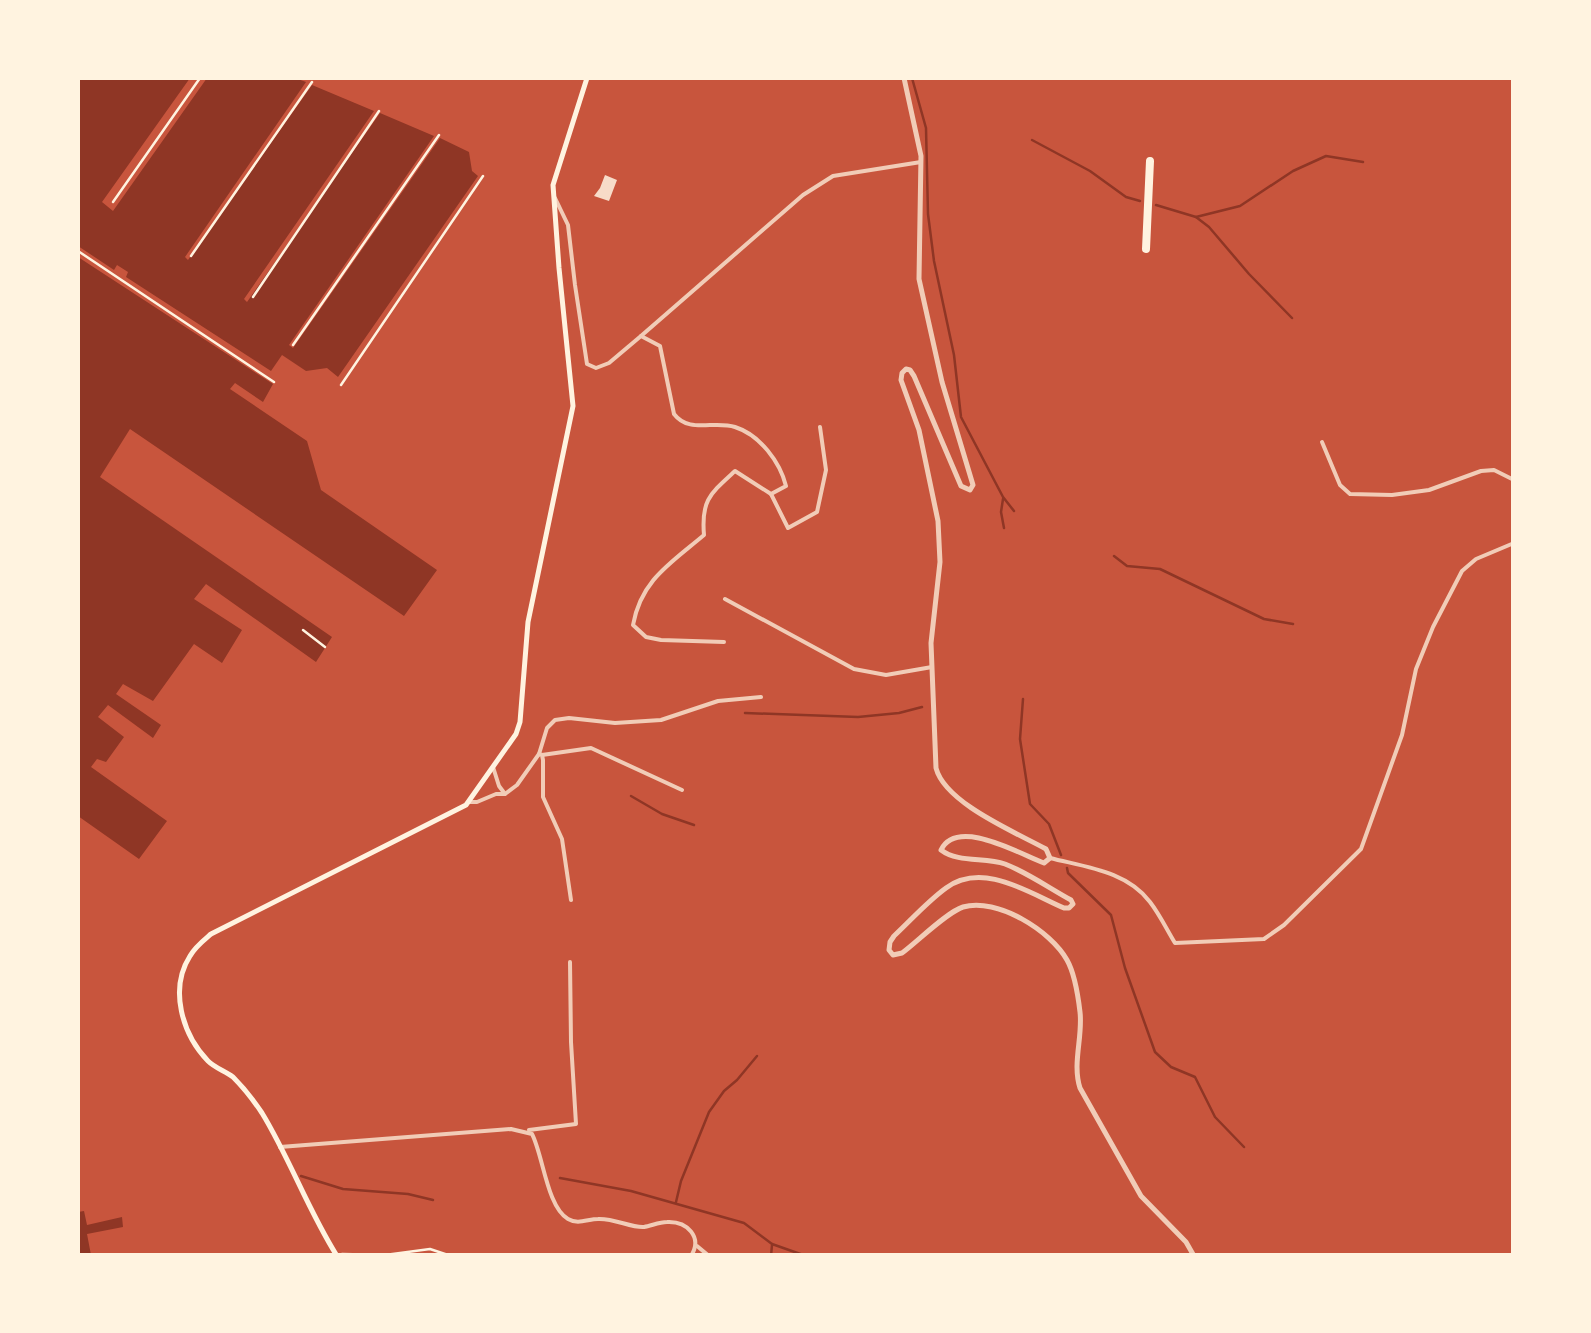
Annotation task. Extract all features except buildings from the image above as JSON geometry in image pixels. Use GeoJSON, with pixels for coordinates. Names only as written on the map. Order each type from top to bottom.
{"type":"FeatureCollection","features":[{"type":"Feature","properties":{"kind":"highway"},"geometry":{"type":"LineString","coordinates":[[1146,249],[1150,161]]}},
{"type":"Feature","properties":{"kind":"main road"},"geometry":{"type":"LineString","coordinates":[[336,1255],[253,1100],[231,1075],[212,1064],[194,1046],[183,1022],[182,972],[189,957],[211,934],[469,802],[516,734],[528,622],[573,406],[553,184],[586,78]]}},
{"type":"Feature","properties":{"kind":"street"},"geometry":{"type":"LineString","coordinates":[[904,78],[920,144],[919,279],[942,382],[973,485],[970,490],[961,486],[914,376],[906,369],[901,380],[919,430],[938,521],[940,562],[931,643],[936,768],[942,783],[956,798],[1046,850],[1050,858],[1110,873],[1129,882],[1148,899],[1174,943],[1264,939],[1284,925],[1361,849],[1402,736],[1416,669],[1434,627],[1462,571],[1476,559],[1514,543]]}},
{"type":"Feature","properties":{"kind":"street"},"geometry":{"type":"LineString","coordinates":[[553,193],[568,224],[587,364],[596,368],[609,363],[818,185],[834,176],[921,162]]}},
{"type":"Feature","properties":{"kind":"street"},"geometry":{"type":"LineString","coordinates":[[641,336],[660,346],[674,414],[679,421],[686,425],[733,426],[756,437],[782,471],[786,486],[771,494]]}},
{"type":"Feature","properties":{"kind":"street"},"geometry":{"type":"LineString","coordinates":[[724,642],[646,637],[633,625],[642,594],[656,574],[704,535],[702,518],[707,497],[735,471],[771,494],[788,528],[816,512],[826,470],[820,427]]}},
{"type":"Feature","properties":{"kind":"street"},"geometry":{"type":"LineString","coordinates":[[1322,442],[1340,486],[1350,494],[1392,495],[1429,490],[1482,471],[1494,470],[1514,480]]}},
{"type":"Feature","properties":{"kind":"street"},"geometry":{"type":"LineString","coordinates":[[725,599],[854,669],[886,675],[932,667]]}},
{"type":"Feature","properties":{"kind":"street"},"geometry":{"type":"LineString","coordinates":[[571,900],[562,838],[543,798],[541,754],[548,728],[555,720],[661,720],[718,701],[761,697]]}},
{"type":"Feature","properties":{"kind":"street"},"geometry":{"type":"LineString","coordinates":[[469,802],[506,794],[518,785],[541,754],[591,748],[682,790]]}},
{"type":"Feature","properties":{"kind":"street"},"geometry":{"type":"LineString","coordinates":[[493,766],[506,794]]}},
{"type":"Feature","properties":{"kind":"street"},"geometry":{"type":"LineString","coordinates":[[1050,858],[1046,863],[1040,862],[1000,842],[950,839],[942,848],[945,854],[1008,865],[1073,904],[1064,908],[994,878],[970,878],[944,889],[894,936],[889,950],[894,955],[902,954],[954,911],[966,906],[996,908],[1017,916],[1059,948],[1072,971],[1080,1014],[1076,1076],[1080,1088],[1141,1196],[1186,1242],[1194,1256]]}},
{"type":"Feature","properties":{"kind":"street"},"geometry":{"type":"LineString","coordinates":[[524,1131],[576,1124],[570,962]]}},
{"type":"Feature","properties":{"kind":"street"},"geometry":{"type":"LineString","coordinates":[[280,1147],[524,1131],[532,1134],[537,1144],[554,1200],[566,1218],[580,1222],[598,1218],[640,1228],[677,1223],[692,1230],[696,1244],[709,1256]]}},
{"type":"Feature","properties":{"kind":"street"},"geometry":{"type":"LineString","coordinates":[[691,1256],[696,1244]]}},
{"type":"Feature","properties":{"kind":"path"},"geometry":{"type":"LineString","coordinates":[[113,202],[200,78]]}},
{"type":"Feature","properties":{"kind":"path"},"geometry":{"type":"LineString","coordinates":[[191,256],[312,82]]}},
{"type":"Feature","properties":{"kind":"path"},"geometry":{"type":"LineString","coordinates":[[253,297],[379,112]]}},
{"type":"Feature","properties":{"kind":"path"},"geometry":{"type":"LineString","coordinates":[[293,345],[439,134]]}},
{"type":"Feature","properties":{"kind":"path"},"geometry":{"type":"LineString","coordinates":[[341,385],[483,176]]}},
{"type":"Feature","properties":{"kind":"path"},"geometry":{"type":"LineString","coordinates":[[78,250],[274,382]]}},
{"type":"Feature","properties":{"kind":"path"},"geometry":{"type":"LineString","coordinates":[[303,630],[325,648]]}},
{"type":"Feature","properties":{"kind":"path"},"geometry":{"type":"LineString","coordinates":[[336,1255],[385,1255],[430,1248],[451,1256]]}},
{"type":"Feature","properties":{"kind":"shaded area"},"geometry":{"type":"Polygon","coordinates":[[[78,78],[190,78],[102,202],[113,211],[207,78],[295,78],[306,82],[185,257],[188,260],[312,85],[374,111],[244,299],[247,302],[380,113],[434,136],[289,345],[293,348],[440,138],[469,152],[472,171],[478,176],[338,377],[327,368],[306,371],[282,355],[271,371],[126,277],[128,272],[117,265],[114,270],[78,246],[78,78]]]}},
{"type":"Feature","properties":{"kind":"shaded area"},"geometry":{"type":"Polygon","coordinates":[[[78,257],[273,384],[263,402],[235,383],[230,389],[307,441],[321,490],[437,570],[404,616],[130,429],[100,477],[332,637],[316,662],[206,584],[194,599],[242,630],[222,663],[194,644],[153,701],[123,684],[116,694],[161,725],[153,738],[108,705],[98,717],[124,737],[106,762],[97,759],[91,767],[167,821],[139,859],[78,816],[78,257]]]}},
{"type":"Feature","properties":{"kind":"shaded area"},"geometry":{"type":"Polygon","coordinates":[[[84,1211],[87,1225],[122,1217],[123,1227],[87,1234],[91,1255],[78,1255],[78,1212],[84,1211]]]}},
{"type":"Feature","properties":{"kind":"waterway"},"geometry":{"type":"LineString","coordinates":[[912,78],[926,128],[928,214],[954,355],[961,417],[1014,511]]}},
{"type":"Feature","properties":{"kind":"waterway"},"geometry":{"type":"LineString","coordinates":[[1032,140],[1090,171],[1126,197],[1140,201]]}},
{"type":"Feature","properties":{"kind":"waterway"},"geometry":{"type":"LineString","coordinates":[[1196,217],[1240,206],[1293,171],[1326,156],[1363,162]]}},
{"type":"Feature","properties":{"kind":"waterway"},"geometry":{"type":"LineString","coordinates":[[1156,205],[1196,217],[1209,227],[1292,318]]}},
{"type":"Feature","properties":{"kind":"waterway"},"geometry":{"type":"LineString","coordinates":[[1003,499],[1004,528]]}},
{"type":"Feature","properties":{"kind":"waterway"},"geometry":{"type":"LineString","coordinates":[[1114,556],[1127,566],[1160,569],[1264,619],[1293,624]]}},
{"type":"Feature","properties":{"kind":"waterway"},"geometry":{"type":"LineString","coordinates":[[1023,699],[1020,739],[1030,804],[1049,824],[1061,855]]}},
{"type":"Feature","properties":{"kind":"waterway"},"geometry":{"type":"LineString","coordinates":[[745,713],[858,717],[922,707]]}},
{"type":"Feature","properties":{"kind":"waterway"},"geometry":{"type":"LineString","coordinates":[[631,796],[662,814],[694,825]]}},
{"type":"Feature","properties":{"kind":"waterway"},"geometry":{"type":"LineString","coordinates":[[1067,868],[1111,915],[1155,1052],[1171,1067],[1195,1077],[1215,1117],[1244,1147]]}},
{"type":"Feature","properties":{"kind":"waterway"},"geometry":{"type":"LineString","coordinates":[[676,1202],[709,1112],[757,1056]]}},
{"type":"Feature","properties":{"kind":"waterway"},"geometry":{"type":"LineString","coordinates":[[301,1176],[343,1189],[433,1200]]}},
{"type":"Feature","properties":{"kind":"waterway"},"geometry":{"type":"LineString","coordinates":[[560,1178],[631,1191],[744,1223],[772,1244],[806,1256]]}},
{"type":"Feature","properties":{"kind":"waterway"},"geometry":{"type":"LineString","coordinates":[[771,1256],[772,1245]]}}]}
